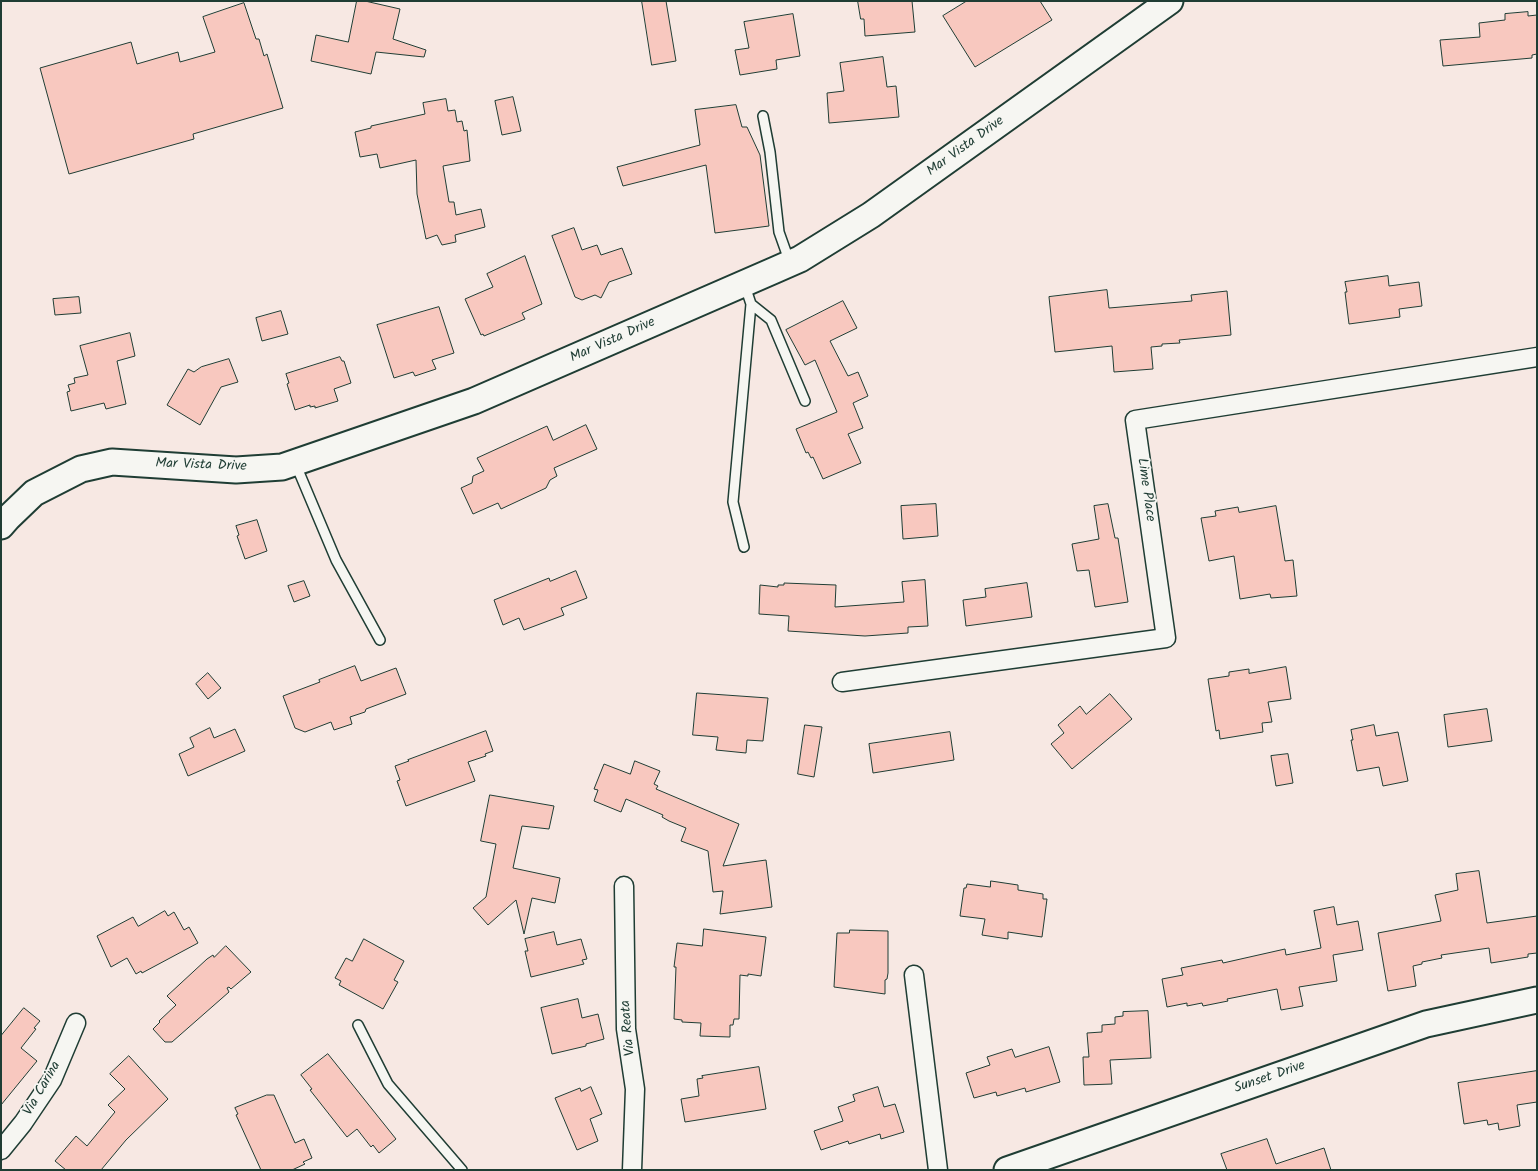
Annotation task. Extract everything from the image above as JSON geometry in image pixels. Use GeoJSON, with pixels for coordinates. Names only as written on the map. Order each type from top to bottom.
{"type":"FeatureCollection","features":[{"type":"Feature","properties":{"kind":"street","name":"Mar Vista Drive"},"geometry":{"type":"LineString","coordinates":[[1,526],[34,493],[81,469],[112,462],[236,470],[282,467],[474,401],[747,294],[790,263],[871,215],[1170,1]]}},
{"type":"Feature","properties":{"kind":"street","name":"Lime Place"},"geometry":{"type":"LineString","coordinates":[[842,682],[1166,638],[1135,420],[1537,356]]}},
{"type":"Feature","properties":{"kind":"street","name":"Via Reata"},"geometry":{"type":"LineString","coordinates":[[624,886],[626,1029],[635,1089],[632,1170]]}},
{"type":"Feature","properties":{"kind":"street"},"geometry":{"type":"LineString","coordinates":[[914,976],[938,1170]]}},
{"type":"Feature","properties":{"kind":"street","name":"Sunset Drive"},"geometry":{"type":"LineString","coordinates":[[1007,1170],[1426,1024],[1537,1000]]}},
{"type":"Feature","properties":{"kind":"street","name":"Via Carina"},"geometry":{"type":"LineString","coordinates":[[1,1150],[23,1123],[52,1080],[76,1023]]}},
{"type":"Feature","properties":{"kind":"lane"},"geometry":{"type":"LineString","coordinates":[[763,116],[770,152],[779,232],[790,263]]}},
{"type":"Feature","properties":{"kind":"lane"},"geometry":{"type":"LineString","coordinates":[[747,294],[771,320],[805,401]]}},
{"type":"Feature","properties":{"kind":"lane"},"geometry":{"type":"LineString","coordinates":[[744,547],[733,502],[747,294]]}},
{"type":"Feature","properties":{"kind":"lane"},"geometry":{"type":"LineString","coordinates":[[295,462],[336,560],[380,640]]}},
{"type":"Feature","properties":{"kind":"lane"},"geometry":{"type":"LineString","coordinates":[[358,1025],[388,1084],[462,1170]]}},
{"type":"Feature","properties":{"kind":"building"},"geometry":{"type":"Polygon","coordinates":[[[357,1],[400,9],[393,39],[426,50],[424,57],[376,52],[371,74],[311,61],[316,35],[348,42],[357,1]]]}},
{"type":"Feature","properties":{"kind":"building"},"geometry":{"type":"Polygon","coordinates":[[[642,1],[666,1],[676,61],[652,65],[642,1]]]}},
{"type":"Feature","properties":{"kind":"building"},"geometry":{"type":"Polygon","coordinates":[[[858,1],[912,1],[915,32],[865,36],[864,19],[861,19],[858,1]]]}},
{"type":"Feature","properties":{"kind":"building"},"geometry":{"type":"Polygon","coordinates":[[[967,1],[1040,1],[1052,20],[975,67],[943,16],[967,1]]]}},
{"type":"Feature","properties":{"kind":"building"},"geometry":{"type":"Polygon","coordinates":[[[244,3],[256,39],[259,39],[264,56],[267,54],[283,108],[193,134],[194,139],[69,174],[40,68],[131,42],[137,64],[178,52],[180,62],[215,52],[203,17],[244,3]]]}},
{"type":"Feature","properties":{"kind":"building"},"geometry":{"type":"Polygon","coordinates":[[[1528,12],[1528,16],[1537,15],[1537,54],[1532,55],[1532,58],[1443,66],[1440,40],[1480,37],[1479,23],[1505,20],[1505,14],[1528,12]]]}},
{"type":"Feature","properties":{"kind":"building"},"geometry":{"type":"Polygon","coordinates":[[[793,14],[800,56],[776,60],[777,69],[740,75],[735,50],[749,48],[744,22],[793,14]]]}},
{"type":"Feature","properties":{"kind":"building"},"geometry":{"type":"Polygon","coordinates":[[[883,57],[887,87],[896,86],[899,117],[829,123],[827,93],[844,91],[840,63],[883,57]]]}},
{"type":"Feature","properties":{"kind":"building"},"geometry":{"type":"Polygon","coordinates":[[[513,97],[521,131],[502,135],[495,101],[513,97]]]}},
{"type":"Feature","properties":{"kind":"building"},"geometry":{"type":"Polygon","coordinates":[[[446,99],[448,111],[455,110],[457,122],[462,121],[464,131],[467,130],[470,161],[443,166],[449,202],[454,202],[456,215],[481,209],[485,227],[455,235],[456,242],[442,245],[437,235],[426,239],[417,194],[416,160],[380,168],[377,154],[360,157],[355,132],[371,128],[371,126],[425,114],[423,103],[446,99]]]}},
{"type":"Feature","properties":{"kind":"building"},"geometry":{"type":"Polygon","coordinates":[[[736,105],[742,127],[747,127],[760,155],[769,226],[715,233],[706,165],[623,186],[617,167],[700,145],[695,110],[736,105]]]}},
{"type":"Feature","properties":{"kind":"building"},"geometry":{"type":"Polygon","coordinates":[[[574,228],[582,250],[597,245],[601,255],[622,248],[632,274],[609,282],[601,298],[595,295],[582,300],[575,297],[552,236],[574,228]]]}},
{"type":"Feature","properties":{"kind":"building"},"geometry":{"type":"Polygon","coordinates":[[[525,256],[542,304],[522,313],[525,319],[484,336],[483,334],[481,335],[465,299],[493,287],[487,274],[525,256]]]}},
{"type":"Feature","properties":{"kind":"building"},"geometry":{"type":"Polygon","coordinates":[[[1388,276],[1389,286],[1419,282],[1422,306],[1399,309],[1400,317],[1349,324],[1345,282],[1388,276]]]}},
{"type":"Feature","properties":{"kind":"building"},"geometry":{"type":"Polygon","coordinates":[[[1107,290],[1109,308],[1192,301],[1191,295],[1227,291],[1231,335],[1179,340],[1180,343],[1151,347],[1153,369],[1114,372],[1112,346],[1055,352],[1049,297],[1107,290]]]}},
{"type":"Feature","properties":{"kind":"building"},"geometry":{"type":"Polygon","coordinates":[[[79,297],[81,313],[55,315],[53,299],[79,297]]]}},
{"type":"Feature","properties":{"kind":"building"},"geometry":{"type":"Polygon","coordinates":[[[843,301],[857,328],[830,341],[848,376],[858,372],[868,396],[853,403],[863,428],[848,434],[861,463],[823,479],[813,457],[811,458],[808,452],[806,453],[796,429],[837,412],[815,360],[805,365],[786,330],[843,301]]]}},
{"type":"Feature","properties":{"kind":"building"},"geometry":{"type":"Polygon","coordinates":[[[439,307],[454,353],[432,360],[436,369],[415,376],[413,372],[394,378],[377,325],[439,307]]]}},
{"type":"Feature","properties":{"kind":"building"},"geometry":{"type":"Polygon","coordinates":[[[281,311],[288,334],[262,341],[256,318],[281,311]]]}},
{"type":"Feature","properties":{"kind":"building"},"geometry":{"type":"Polygon","coordinates":[[[130,333],[135,356],[117,361],[126,404],[106,409],[104,403],[71,411],[67,392],[70,391],[68,385],[75,383],[74,378],[88,375],[80,346],[130,333]]]}},
{"type":"Feature","properties":{"kind":"building"},"geometry":{"type":"Polygon","coordinates":[[[340,357],[344,361],[351,383],[334,389],[338,401],[315,408],[315,406],[310,407],[310,405],[295,410],[286,374],[340,357]]]}},
{"type":"Feature","properties":{"kind":"building"},"geometry":{"type":"Polygon","coordinates":[[[229,359],[238,382],[221,387],[200,425],[167,405],[188,369],[194,372],[201,367],[229,359]]]}},
{"type":"Feature","properties":{"kind":"building"},"geometry":{"type":"Polygon","coordinates":[[[586,425],[597,449],[554,468],[557,476],[550,480],[546,488],[501,509],[498,503],[473,514],[461,488],[472,483],[473,476],[484,471],[477,458],[547,426],[553,440],[586,425]]]}},
{"type":"Feature","properties":{"kind":"building"},"geometry":{"type":"Polygon","coordinates":[[[936,504],[938,536],[903,539],[901,506],[936,504]]]}},
{"type":"Feature","properties":{"kind":"building"},"geometry":{"type":"Polygon","coordinates":[[[1108,504],[1115,538],[1118,538],[1128,602],[1095,607],[1089,570],[1077,571],[1072,544],[1099,539],[1094,506],[1108,504]]]}},
{"type":"Feature","properties":{"kind":"building"},"geometry":{"type":"Polygon","coordinates":[[[1276,506],[1285,561],[1293,560],[1297,596],[1271,598],[1270,594],[1240,599],[1234,556],[1209,561],[1201,518],[1216,516],[1215,511],[1238,507],[1239,512],[1276,506]]]}},
{"type":"Feature","properties":{"kind":"building"},"geometry":{"type":"Polygon","coordinates":[[[257,520],[267,551],[245,559],[237,536],[239,535],[236,526],[257,520]]]}},
{"type":"Feature","properties":{"kind":"building"},"geometry":{"type":"Polygon","coordinates":[[[576,571],[587,598],[561,608],[564,615],[524,630],[519,618],[503,625],[494,600],[549,578],[550,581],[576,571]]]}},
{"type":"Feature","properties":{"kind":"building"},"geometry":{"type":"Polygon","coordinates":[[[925,580],[928,626],[908,627],[908,633],[865,636],[788,631],[789,616],[759,614],[760,585],[778,587],[778,585],[784,585],[784,583],[836,585],[835,607],[904,602],[902,582],[925,580]]]}},
{"type":"Feature","properties":{"kind":"building"},"geometry":{"type":"Polygon","coordinates":[[[304,581],[310,596],[294,602],[288,586],[304,581]]]}},
{"type":"Feature","properties":{"kind":"building"},"geometry":{"type":"Polygon","coordinates":[[[1027,583],[1032,617],[966,626],[963,600],[986,597],[985,589],[1027,583]]]}},
{"type":"Feature","properties":{"kind":"building"},"geometry":{"type":"Polygon","coordinates":[[[355,666],[361,681],[396,668],[406,694],[350,717],[352,724],[334,730],[331,722],[305,732],[295,728],[283,696],[355,666]]]}},
{"type":"Feature","properties":{"kind":"building"},"geometry":{"type":"Polygon","coordinates":[[[1286,667],[1291,699],[1268,702],[1272,722],[1262,723],[1263,732],[1220,739],[1219,730],[1216,731],[1208,679],[1229,676],[1229,672],[1249,669],[1249,673],[1286,667]]]}},
{"type":"Feature","properties":{"kind":"building"},"geometry":{"type":"Polygon","coordinates":[[[208,673],[221,688],[208,699],[196,684],[208,673]]]}},
{"type":"Feature","properties":{"kind":"building"},"geometry":{"type":"Polygon","coordinates":[[[697,693],[768,698],[763,741],[747,740],[746,753],[716,750],[718,737],[693,735],[697,693]]]}},
{"type":"Feature","properties":{"kind":"building"},"geometry":{"type":"Polygon","coordinates":[[[1110,694],[1132,719],[1072,769],[1051,744],[1064,733],[1058,725],[1080,706],[1086,714],[1110,694]]]}},
{"type":"Feature","properties":{"kind":"building"},"geometry":{"type":"Polygon","coordinates":[[[1487,709],[1492,741],[1448,747],[1444,715],[1487,709]]]}},
{"type":"Feature","properties":{"kind":"building"},"geometry":{"type":"Polygon","coordinates":[[[805,725],[822,727],[814,777],[798,774],[805,725]]]}},
{"type":"Feature","properties":{"kind":"building"},"geometry":{"type":"Polygon","coordinates":[[[1374,725],[1376,736],[1398,732],[1408,781],[1383,786],[1379,767],[1357,771],[1351,730],[1374,725]]]}},
{"type":"Feature","properties":{"kind":"building"},"geometry":{"type":"Polygon","coordinates":[[[210,728],[214,738],[235,729],[245,751],[188,776],[179,754],[194,747],[190,738],[210,728]]]}},
{"type":"Feature","properties":{"kind":"building"},"geometry":{"type":"Polygon","coordinates":[[[486,731],[493,751],[485,754],[486,756],[468,762],[475,781],[406,806],[397,781],[400,780],[395,766],[486,731]]]}},
{"type":"Feature","properties":{"kind":"building"},"geometry":{"type":"Polygon","coordinates":[[[950,732],[954,760],[873,773],[869,744],[950,732]]]}},
{"type":"Feature","properties":{"kind":"building"},"geometry":{"type":"Polygon","coordinates":[[[1288,754],[1293,783],[1276,786],[1271,756],[1288,754]]]}},
{"type":"Feature","properties":{"kind":"building"},"geometry":{"type":"Polygon","coordinates":[[[635,761],[660,771],[654,784],[658,786],[656,789],[739,824],[723,866],[766,860],[772,907],[720,914],[723,891],[713,892],[708,851],[681,841],[686,828],[669,821],[662,817],[663,815],[626,799],[621,812],[594,801],[598,790],[594,789],[604,764],[630,774],[635,761]]]}},
{"type":"Feature","properties":{"kind":"building"},"geometry":{"type":"Polygon","coordinates":[[[490,795],[554,806],[549,829],[522,826],[513,868],[560,878],[555,903],[532,898],[524,934],[516,900],[488,925],[473,908],[486,897],[496,844],[481,841],[490,795]]]}},
{"type":"Feature","properties":{"kind":"building"},"geometry":{"type":"Polygon","coordinates":[[[1479,871],[1487,923],[1537,916],[1537,953],[1528,954],[1528,957],[1491,963],[1489,948],[1441,955],[1442,958],[1413,966],[1416,986],[1388,991],[1378,933],[1441,921],[1435,895],[1458,890],[1456,874],[1479,871]]]}},
{"type":"Feature","properties":{"kind":"building"},"geometry":{"type":"Polygon","coordinates":[[[991,881],[1018,885],[1018,890],[1043,894],[1043,899],[1047,899],[1042,937],[1008,932],[1008,939],[982,935],[985,919],[960,916],[964,888],[966,888],[967,884],[990,887],[991,881]]]}},
{"type":"Feature","properties":{"kind":"building"},"geometry":{"type":"Polygon","coordinates":[[[1334,907],[1337,925],[1358,921],[1363,950],[1333,955],[1337,981],[1299,987],[1303,1006],[1281,1010],[1277,989],[1203,1006],[1202,1003],[1187,1006],[1187,1003],[1167,1007],[1162,979],[1183,975],[1181,968],[1222,960],[1223,963],[1285,949],[1286,955],[1321,948],[1314,911],[1334,907]]]}},
{"type":"Feature","properties":{"kind":"building"},"geometry":{"type":"Polygon","coordinates":[[[165,911],[168,916],[174,912],[184,930],[189,927],[198,943],[142,973],[141,971],[136,974],[127,958],[111,967],[97,936],[133,917],[138,926],[165,911]]]}},
{"type":"Feature","properties":{"kind":"building"},"geometry":{"type":"Polygon","coordinates":[[[704,929],[766,937],[761,976],[740,975],[739,1019],[734,1019],[733,1025],[730,1025],[730,1037],[700,1036],[701,1023],[682,1022],[682,1020],[674,1019],[676,967],[674,967],[677,943],[702,946],[704,929]]]}},
{"type":"Feature","properties":{"kind":"building"},"geometry":{"type":"Polygon","coordinates":[[[850,930],[888,931],[888,973],[885,980],[885,994],[834,987],[837,933],[849,933],[850,930]]]}},
{"type":"Feature","properties":{"kind":"building"},"geometry":{"type":"Polygon","coordinates":[[[554,932],[557,945],[581,939],[587,959],[582,960],[584,964],[531,977],[525,951],[528,951],[525,939],[554,932]]]}},
{"type":"Feature","properties":{"kind":"building"},"geometry":{"type":"Polygon","coordinates":[[[364,939],[404,961],[394,980],[398,982],[383,1009],[339,985],[341,981],[335,978],[346,958],[352,961],[364,939]]]}},
{"type":"Feature","properties":{"kind":"building"},"geometry":{"type":"Polygon","coordinates":[[[226,946],[251,972],[231,989],[227,988],[229,992],[172,1042],[165,1042],[153,1029],[176,1005],[167,996],[207,959],[213,955],[214,957],[226,946]]]}},
{"type":"Feature","properties":{"kind":"building"},"geometry":{"type":"Polygon","coordinates":[[[578,999],[582,1018],[598,1014],[604,1039],[586,1044],[586,1046],[552,1054],[541,1008],[578,999]]]}},
{"type":"Feature","properties":{"kind":"building"},"geometry":{"type":"Polygon","coordinates":[[[24,1008],[40,1021],[21,1048],[37,1061],[1,1105],[1,1036],[24,1008]]]}},
{"type":"Feature","properties":{"kind":"building"},"geometry":{"type":"Polygon","coordinates":[[[1148,1011],[1151,1058],[1110,1060],[1112,1084],[1084,1085],[1083,1057],[1089,1057],[1087,1033],[1102,1032],[1102,1025],[1115,1024],[1115,1017],[1123,1016],[1123,1012],[1148,1011]]]}},
{"type":"Feature","properties":{"kind":"building"},"geometry":{"type":"Polygon","coordinates":[[[1049,1047],[1060,1082],[1026,1092],[1025,1088],[997,1096],[996,1092],[974,1098],[966,1073],[990,1065],[987,1057],[1012,1049],[1015,1057],[1049,1047]]]}},
{"type":"Feature","properties":{"kind":"building"},"geometry":{"type":"Polygon","coordinates":[[[328,1054],[396,1139],[379,1153],[373,1145],[371,1147],[357,1129],[347,1137],[310,1090],[312,1089],[301,1075],[328,1054]]]}},
{"type":"Feature","properties":{"kind":"building"},"geometry":{"type":"Polygon","coordinates":[[[129,1056],[168,1099],[126,1140],[101,1170],[66,1170],[55,1161],[76,1136],[87,1146],[115,1112],[108,1105],[125,1089],[110,1074],[129,1056]]]}},
{"type":"Feature","properties":{"kind":"building"},"geometry":{"type":"Polygon","coordinates":[[[759,1067],[766,1109],[685,1122],[681,1099],[699,1096],[697,1079],[703,1078],[702,1076],[759,1067]]]}},
{"type":"Feature","properties":{"kind":"building"},"geometry":{"type":"Polygon","coordinates":[[[1537,1071],[1537,1102],[1517,1105],[1520,1126],[1499,1130],[1498,1123],[1488,1125],[1487,1120],[1464,1124],[1458,1083],[1537,1071]]]}},
{"type":"Feature","properties":{"kind":"building"},"geometry":{"type":"Polygon","coordinates":[[[591,1087],[602,1114],[590,1119],[598,1141],[577,1150],[555,1098],[580,1088],[581,1091],[591,1087]]]}},
{"type":"Feature","properties":{"kind":"building"},"geometry":{"type":"Polygon","coordinates":[[[878,1087],[884,1107],[895,1104],[904,1132],[881,1139],[880,1134],[849,1144],[848,1141],[821,1150],[814,1131],[843,1121],[838,1107],[855,1101],[853,1095],[878,1087]]]}},
{"type":"Feature","properties":{"kind":"building"},"geometry":{"type":"Polygon","coordinates":[[[267,1095],[274,1095],[295,1143],[304,1139],[312,1158],[303,1162],[305,1164],[292,1170],[261,1170],[236,1115],[238,1114],[235,1108],[267,1095]]]}},
{"type":"Feature","properties":{"kind":"building"},"geometry":{"type":"Polygon","coordinates":[[[1267,1139],[1276,1164],[1324,1148],[1331,1170],[1227,1170],[1221,1154],[1267,1139]]]}}]}
